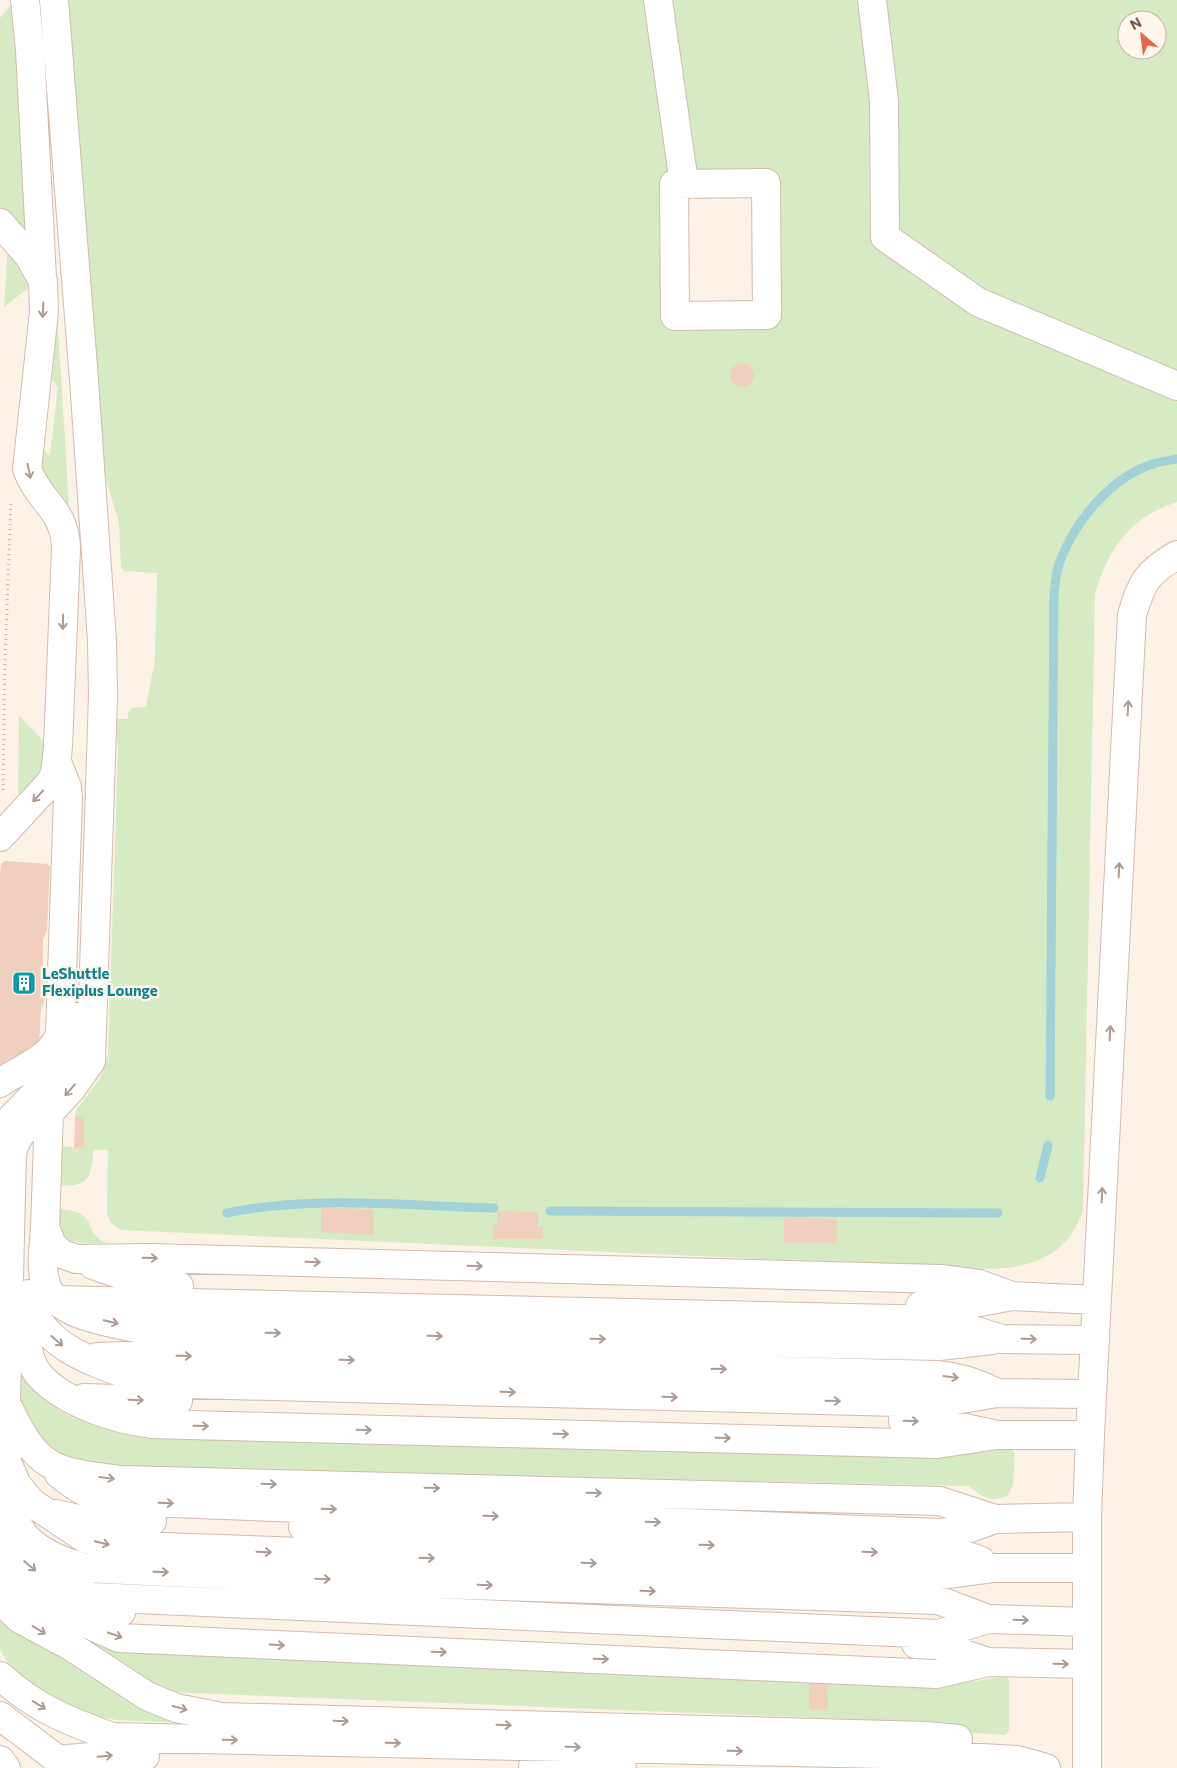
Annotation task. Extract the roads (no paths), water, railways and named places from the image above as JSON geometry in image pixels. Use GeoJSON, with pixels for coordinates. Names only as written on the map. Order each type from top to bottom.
{"type":"FeatureCollection","features":[{"type":"Feature","properties":{"kind":"lane"},"geometry":{"type":"LineString","coordinates":[[0,837],[50,783],[57,762],[66,535],[62,522],[32,480],[27,468],[44,312],[30,50],[25,0]]}},
{"type":"Feature","properties":{"kind":"lane"},"geometry":{"type":"LineString","coordinates":[[0,1137],[5,1125],[60,1068],[75,1044],[89,697],[86,608],[40,0]]}},
{"type":"Feature","properties":{"kind":"lane"},"geometry":{"type":"LineString","coordinates":[[54,0],[84,380],[102,641],[103,696],[91,1061],[72,1088],[49,1113],[31,1150],[25,1334],[31,1357],[39,1376],[70,1398],[938,1422],[997,1435],[1090,1435]]}},
{"type":"Feature","properties":{"kind":"lane"},"geometry":{"type":"LineString","coordinates":[[658,0],[684,183]]}},
{"type":"Feature","properties":{"kind":"lane"},"geometry":{"type":"LineString","coordinates":[[872,0],[884,101],[885,237],[978,302],[1177,386]]}},
{"type":"Feature","properties":{"kind":"lane"},"geometry":{"type":"LineString","coordinates":[[684,183],[766,183],[767,315],[675,316],[674,184],[684,183]]}},
{"type":"Feature","properties":{"kind":"lane"},"geometry":{"type":"LineString","coordinates":[[0,224],[29,256],[43,281]]}},
{"type":"Feature","properties":{"kind":"lane"},"geometry":{"type":"LineString","coordinates":[[1087,1768],[1087,1517],[1091,1394],[1132,615],[1141,586],[1159,565],[1177,554]]}},
{"type":"Feature","properties":{"kind":"lane"},"geometry":{"type":"LineString","coordinates":[[0,1083],[50,1051],[57,1042],[60,1033],[68,798],[67,787],[57,762]]}},
{"type":"Feature","properties":{"kind":"lane"},"geometry":{"type":"LineString","coordinates":[[49,1113],[44,1273],[48,1290],[56,1300],[76,1314],[145,1330],[939,1346],[1002,1338],[1094,1340]]}},
{"type":"Feature","properties":{"kind":"lane"},"geometry":{"type":"LineString","coordinates":[[49,1113],[28,1125],[16,1138],[12,1153],[6,1403],[8,1498],[17,1526],[24,1537],[50,1555],[85,1568],[376,1582],[938,1600],[988,1619]]}},
{"type":"Feature","properties":{"kind":"lane"},"geometry":{"type":"LineString","coordinates":[[45,1228],[52,1245],[62,1254],[76,1259],[148,1258],[940,1279],[979,1284],[1012,1296],[1097,1300]]}},
{"type":"Feature","properties":{"kind":"lane"},"geometry":{"type":"LineString","coordinates":[[26,1285],[29,1303],[47,1332],[60,1345],[83,1357],[152,1383],[938,1404],[997,1393],[1091,1394]]}},
{"type":"Feature","properties":{"kind":"lane"},"geometry":{"type":"LineString","coordinates":[[6,1403],[21,1434],[43,1460],[78,1489],[97,1498],[122,1502],[940,1533],[967,1529],[995,1519],[1087,1517]]}},
{"type":"Feature","properties":{"kind":"lane"},"geometry":{"type":"LineString","coordinates":[[7,1462],[17,1485],[32,1503],[86,1539],[128,1546],[939,1575],[993,1568],[1087,1568]]}},
{"type":"Feature","properties":{"kind":"lane"},"geometry":{"type":"LineString","coordinates":[[0,1528],[25,1563],[43,1577],[57,1586],[92,1598],[938,1634],[988,1619],[1087,1622]]}},
{"type":"Feature","properties":{"kind":"lane"},"geometry":{"type":"LineString","coordinates":[[0,1566],[20,1587],[53,1610],[119,1638],[936,1674],[988,1662],[1087,1664]]}},
{"type":"Feature","properties":{"kind":"lane"},"geometry":{"type":"LineString","coordinates":[[0,1600],[20,1619],[72,1647],[146,1696],[176,1708],[222,1717],[926,1736],[978,1741],[1007,1764]]}},
{"type":"Feature","properties":{"kind":"lane"},"geometry":{"type":"LineString","coordinates":[[0,1676],[21,1694],[61,1718],[112,1737],[928,1755],[1046,1768]]}},
{"type":"Feature","properties":{"kind":"lane"},"geometry":{"type":"LineString","coordinates":[[0,1699],[26,1736]]}},
{"type":"Feature","properties":{"kind":"lane"},"geometry":{"type":"LineString","coordinates":[[0,1716],[63,1764],[114,1755],[622,1768]]}},
{"type":"Feature","properties":{"kind":"lane"},"geometry":{"type":"LineString","coordinates":[[0,1760],[6,1768]]}},
{"type":"Feature","properties":{"kind":"waterway"},"geometry":{"type":"LineString","coordinates":[[1050,1096],[1054,595],[1057,571],[1073,534],[1082,520],[1105,493],[1132,473],[1147,466],[1177,459]]}},
{"type":"Feature","properties":{"kind":"waterway"},"geometry":{"type":"LineString","coordinates":[[1040,1178],[1048,1145]]}},
{"type":"Feature","properties":{"kind":"waterway"},"geometry":{"type":"LineString","coordinates":[[227,1213],[292,1204],[326,1203],[494,1208]]}},
{"type":"Feature","properties":{"kind":"waterway"},"geometry":{"type":"LineString","coordinates":[[550,1211],[998,1213]]}},
{"type":"Feature","properties":{"kind":"place","name":"LeShuttle Flexiplus Lounge"},"geometry":{"type":"Point","coordinates":[24,983]}}]}
